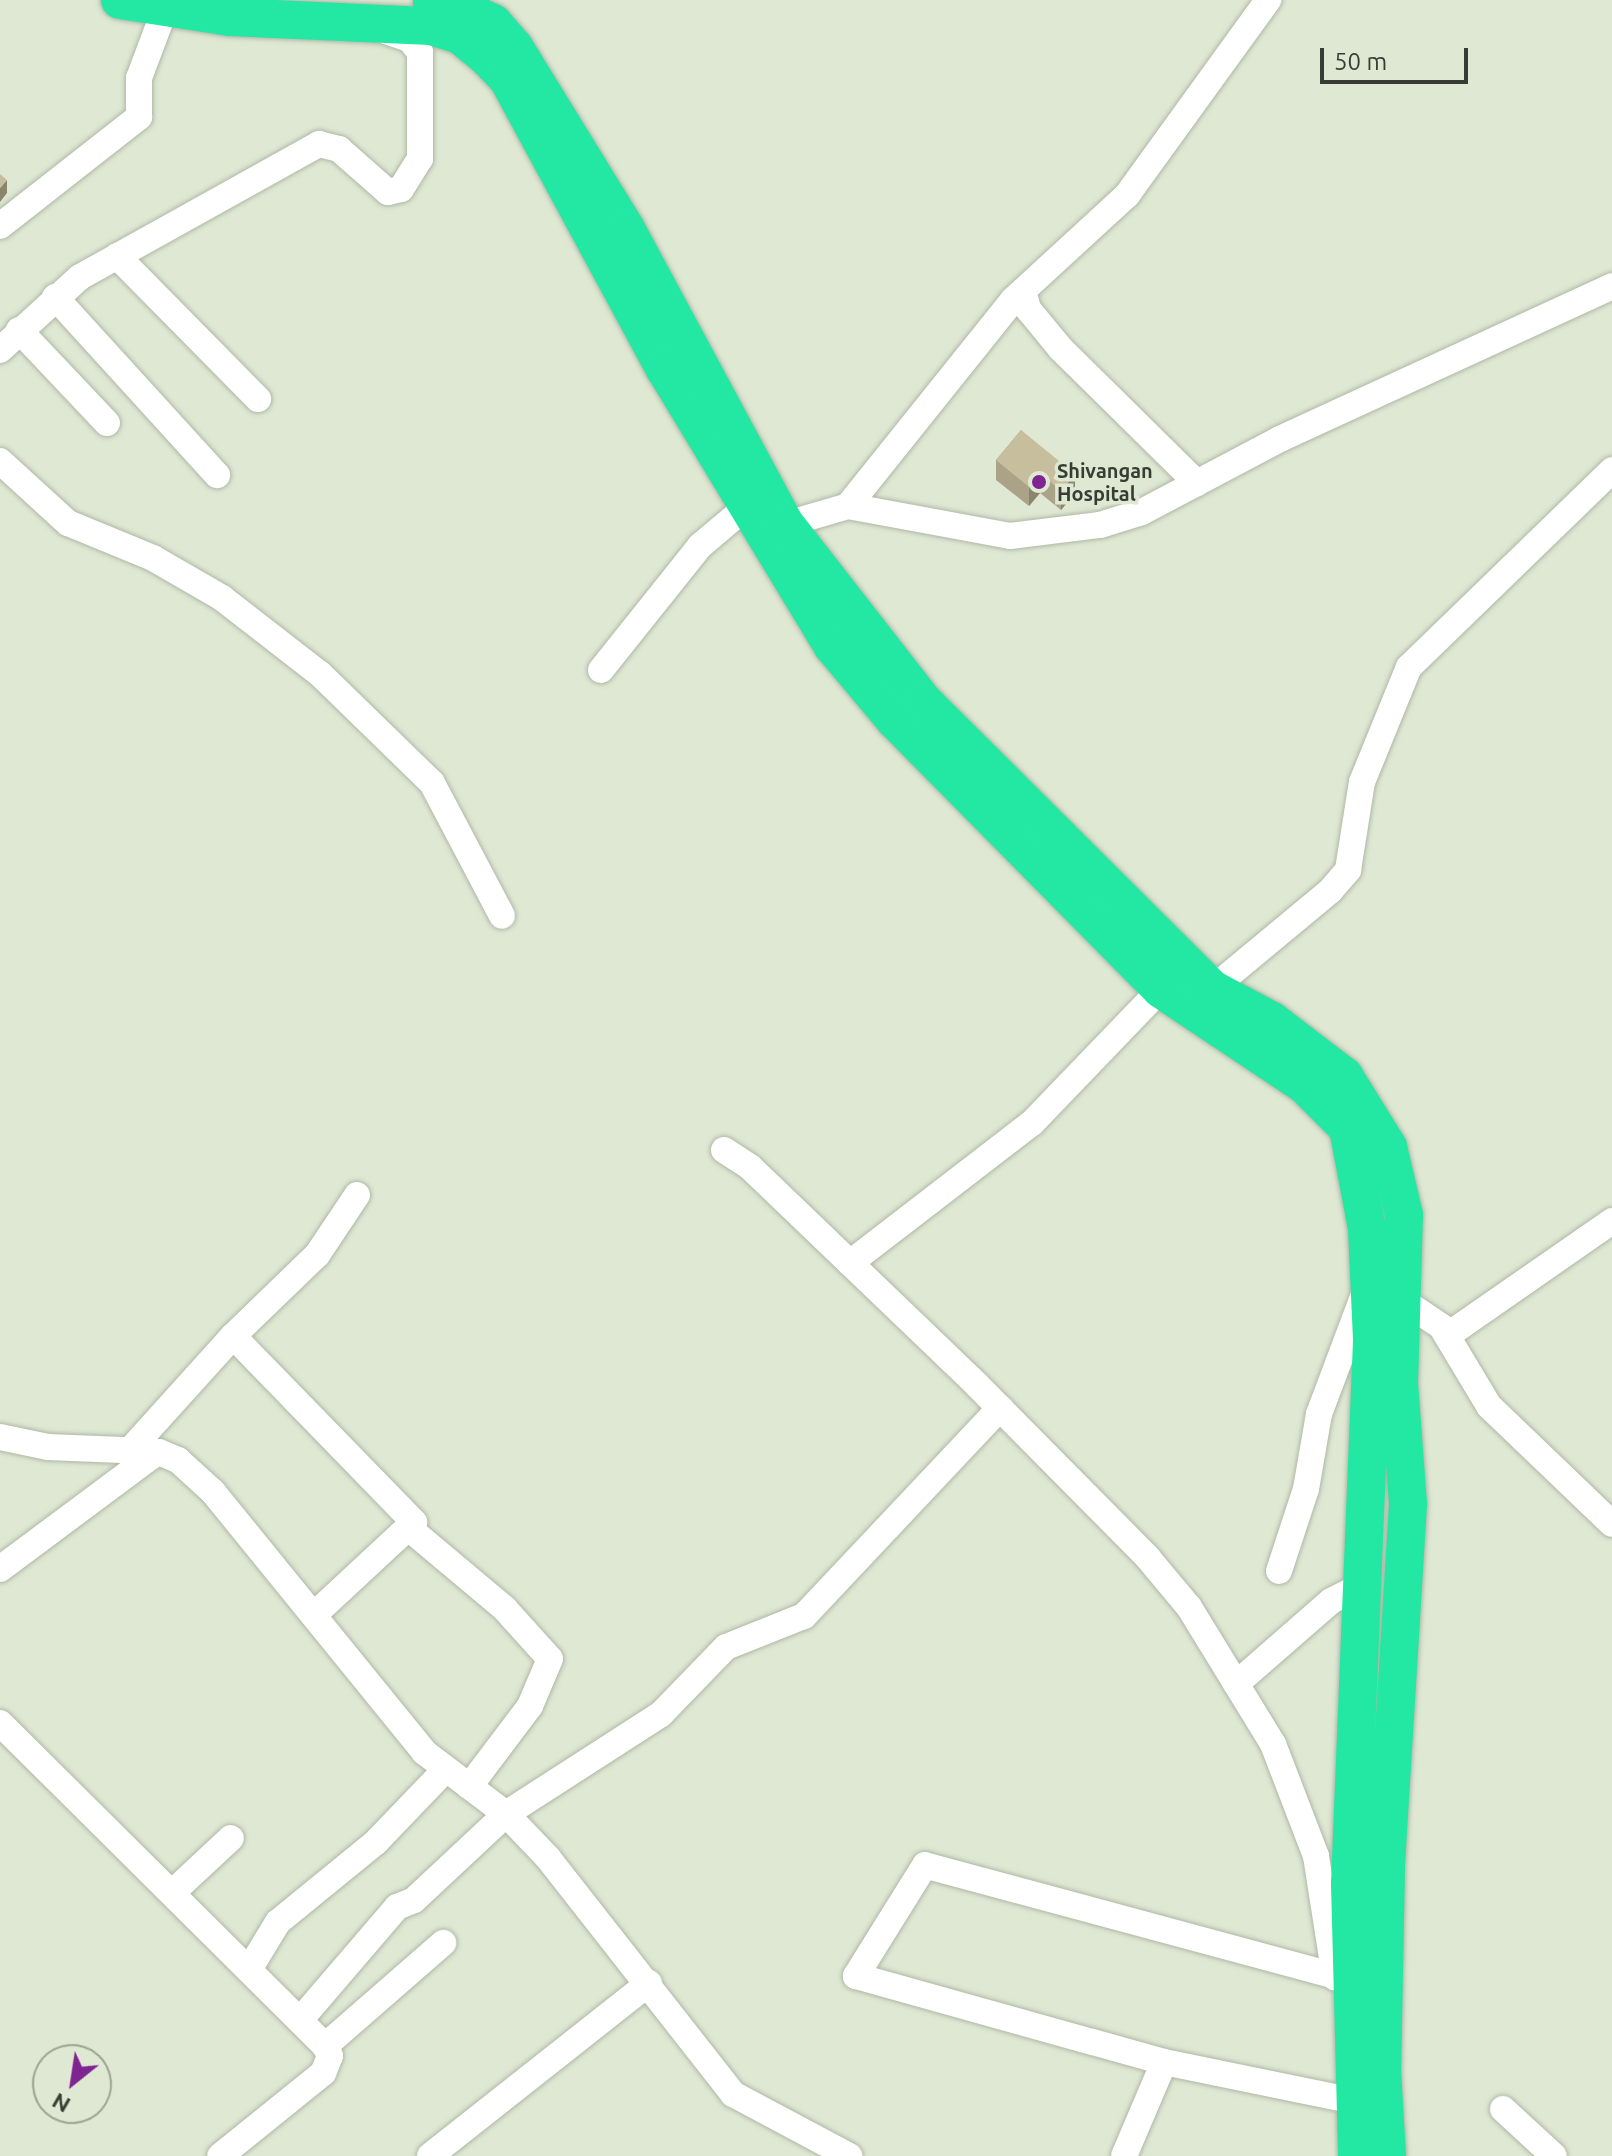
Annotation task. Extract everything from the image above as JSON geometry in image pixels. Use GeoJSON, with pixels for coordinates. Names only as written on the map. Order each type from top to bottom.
{"type":"FeatureCollection","features":[{"type":"Feature","properties":{"kind":"highway"},"geometry":{"type":"LineString","coordinates":[[120,0],[165,9],[373,26],[431,26],[460,35],[508,79],[832,645],[894,719],[1161,989],[1305,1085],[1348,1128],[1385,1287],[1408,1504],[1386,1868],[1382,2071],[1387,2156]]}},
{"type":"Feature","properties":{"kind":"highway"},"geometry":{"type":"LineString","coordinates":[[333,0],[431,3],[465,10],[493,23],[514,47],[626,229],[763,521],[923,701],[1212,989],[1317,1052],[1363,1100],[1388,1147],[1404,1215],[1385,1287],[1345,1980],[1357,2156]]}},
{"type":"Feature","properties":{"kind":"street"},"geometry":{"type":"LineString","coordinates":[[848,506],[1014,299],[1024,294],[1127,195],[1268,0]]}},
{"type":"Feature","properties":{"kind":"street"},"geometry":{"type":"LineString","coordinates":[[0,226],[139,117],[139,78],[165,9]]}},
{"type":"Feature","properties":{"kind":"street"},"geometry":{"type":"LineString","coordinates":[[0,350],[55,297],[117,256],[319,144],[339,149],[388,192],[401,189],[420,159],[420,52],[409,39],[373,26]]}},
{"type":"Feature","properties":{"kind":"street"},"geometry":{"type":"LineString","coordinates":[[117,256],[258,399]]}},
{"type":"Feature","properties":{"kind":"street"},"geometry":{"type":"LineString","coordinates":[[601,670],[700,546],[763,521],[848,506],[1035,537],[1142,512],[1280,439],[1612,286]]}},
{"type":"Feature","properties":{"kind":"street"},"geometry":{"type":"LineString","coordinates":[[1024,294],[1028,309],[1061,349],[1197,483]]}},
{"type":"Feature","properties":{"kind":"street"},"geometry":{"type":"LineString","coordinates":[[55,297],[217,475]]}},
{"type":"Feature","properties":{"kind":"street"},"geometry":{"type":"LineString","coordinates":[[19,330],[107,423]]}},
{"type":"Feature","properties":{"kind":"street"},"geometry":{"type":"LineString","coordinates":[[0,461],[68,523],[153,558],[222,598],[320,674],[432,783],[502,916]]}},
{"type":"Feature","properties":{"kind":"street"},"geometry":{"type":"LineString","coordinates":[[1212,989],[1330,891],[1348,870],[1362,782],[1409,667],[1612,470]]}},
{"type":"Feature","properties":{"kind":"street"},"geometry":{"type":"LineString","coordinates":[[850,1263],[1032,1123],[1161,989]]}},
{"type":"Feature","properties":{"kind":"street"},"geometry":{"type":"LineString","coordinates":[[724,1150],[850,1263],[1000,1408],[1148,1558],[1189,1607],[1273,1744],[1316,1856],[1345,1980],[925,1865],[856,1976],[1164,2062],[1354,2101]]}},
{"type":"Feature","properties":{"kind":"street"},"geometry":{"type":"LineString","coordinates":[[131,1449],[233,1336],[317,1255],[357,1195]]}},
{"type":"Feature","properties":{"kind":"street"},"geometry":{"type":"LineString","coordinates":[[1444,1331],[1458,1330],[1612,1221]]}},
{"type":"Feature","properties":{"kind":"street"},"geometry":{"type":"LineString","coordinates":[[1279,1571],[1306,1489],[1322,1402],[1385,1287],[1444,1331],[1489,1406],[1612,1524]]}},
{"type":"Feature","properties":{"kind":"street"},"geometry":{"type":"LineString","coordinates":[[233,1336],[406,1510],[414,1522],[411,1530],[314,1615]]}},
{"type":"Feature","properties":{"kind":"street"},"geometry":{"type":"LineString","coordinates":[[301,2019],[397,1907],[414,1900],[506,1814],[661,1714],[726,1647],[804,1616],[1000,1408]]}},
{"type":"Feature","properties":{"kind":"street"},"geometry":{"type":"LineString","coordinates":[[0,1437],[48,1447],[159,1452],[178,1460],[213,1492],[444,1771],[506,1814],[649,1983],[733,2094],[849,2156]]}},
{"type":"Feature","properties":{"kind":"street"},"geometry":{"type":"LineString","coordinates":[[0,1569],[159,1452]]}},
{"type":"Feature","properties":{"kind":"street"},"geometry":{"type":"LineString","coordinates":[[411,1530],[505,1609],[550,1659],[530,1706],[469,1787]]}},
{"type":"Feature","properties":{"kind":"street"},"geometry":{"type":"LineString","coordinates":[[1236,1684],[1331,1601],[1366,1583]]}},
{"type":"Feature","properties":{"kind":"street"},"geometry":{"type":"LineString","coordinates":[[0,1723],[250,1968],[325,2046],[330,2056],[323,2073],[220,2156]]}},
{"type":"Feature","properties":{"kind":"street"},"geometry":{"type":"LineString","coordinates":[[250,1968],[278,1922],[376,1842],[444,1771]]}},
{"type":"Feature","properties":{"kind":"street"},"geometry":{"type":"LineString","coordinates":[[173,1892],[231,1838]]}},
{"type":"Feature","properties":{"kind":"street"},"geometry":{"type":"LineString","coordinates":[[325,2046],[443,1943]]}},
{"type":"Feature","properties":{"kind":"street"},"geometry":{"type":"LineString","coordinates":[[430,2156],[649,1983]]}},
{"type":"Feature","properties":{"kind":"street"},"geometry":{"type":"LineString","coordinates":[[1124,2156],[1164,2062]]}},
{"type":"Feature","properties":{"kind":"street"},"geometry":{"type":"LineString","coordinates":[[1503,2109],[1554,2156]]}},
{"type":"Feature","properties":{"kind":"building"},"geometry":{"type":"Polygon","coordinates":[[[0,174],[7,180],[0,188],[0,174]]]}},
{"type":"Feature","properties":{"kind":"building"},"geometry":{"type":"Polygon","coordinates":[[[1021,430],[1075,474],[1061,491],[1040,473],[1029,487],[996,460],[1021,430]]]}},
{"type":"Feature","properties":{"kind":"place","name":"Shivangan Hospital"},"geometry":{"type":"Point","coordinates":[1039,482]}}]}
